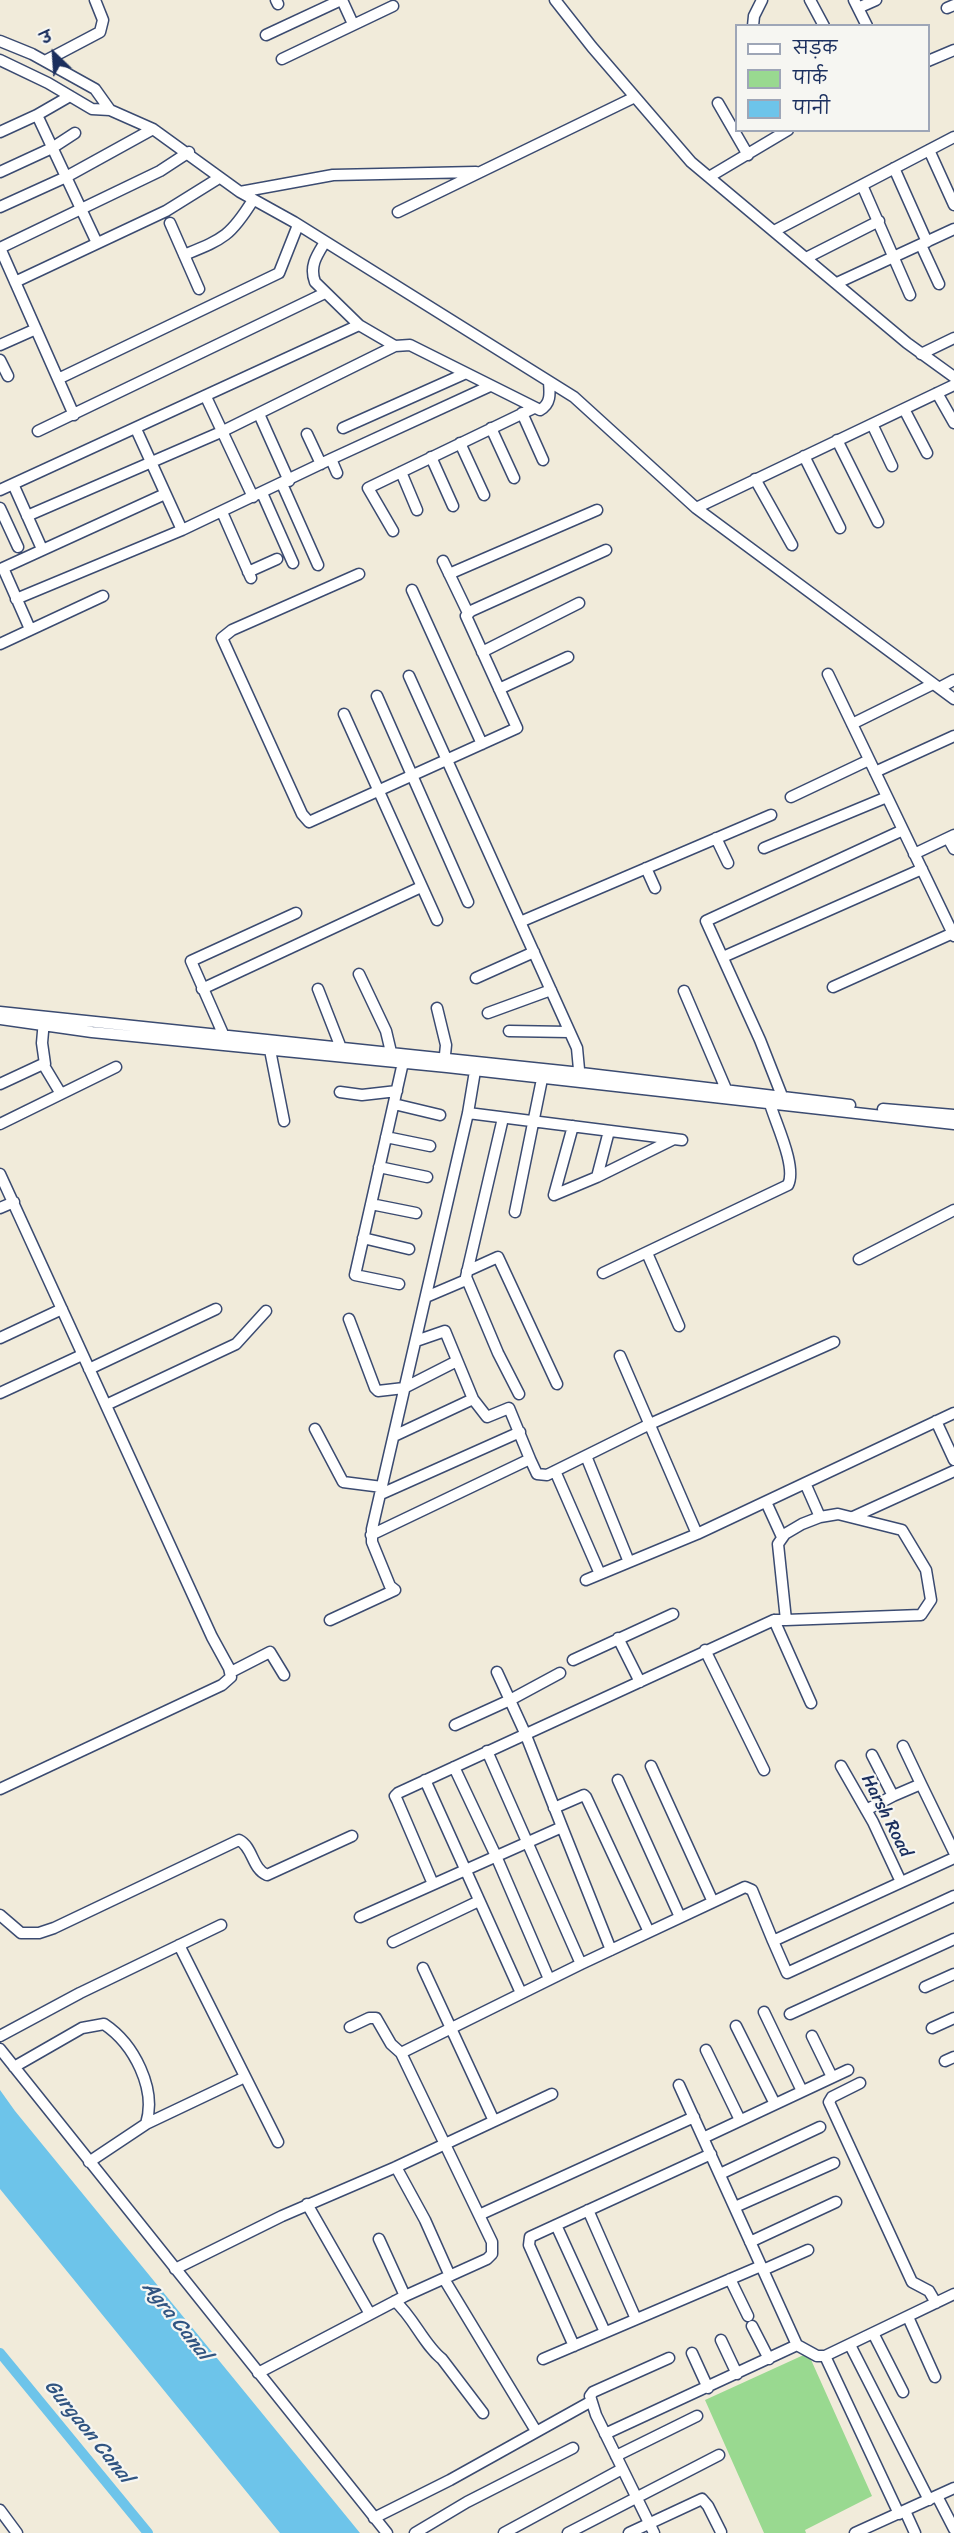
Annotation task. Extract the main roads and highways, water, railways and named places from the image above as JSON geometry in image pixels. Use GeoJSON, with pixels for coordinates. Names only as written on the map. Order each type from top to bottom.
{"type":"FeatureCollection","features":[{"type":"Feature","properties":{"kind":"water","name":"Agra Canal"},"geometry":{"type":"Polygon","coordinates":[[[0,2090],[360,2533],[280,2533],[0,2189],[0,2090]]]}},
{"type":"Feature","properties":{"kind":"waterway","name":"Gurgaon Canal"},"geometry":{"type":"LineString","coordinates":[[0,2353],[148,2533]]}}]}
